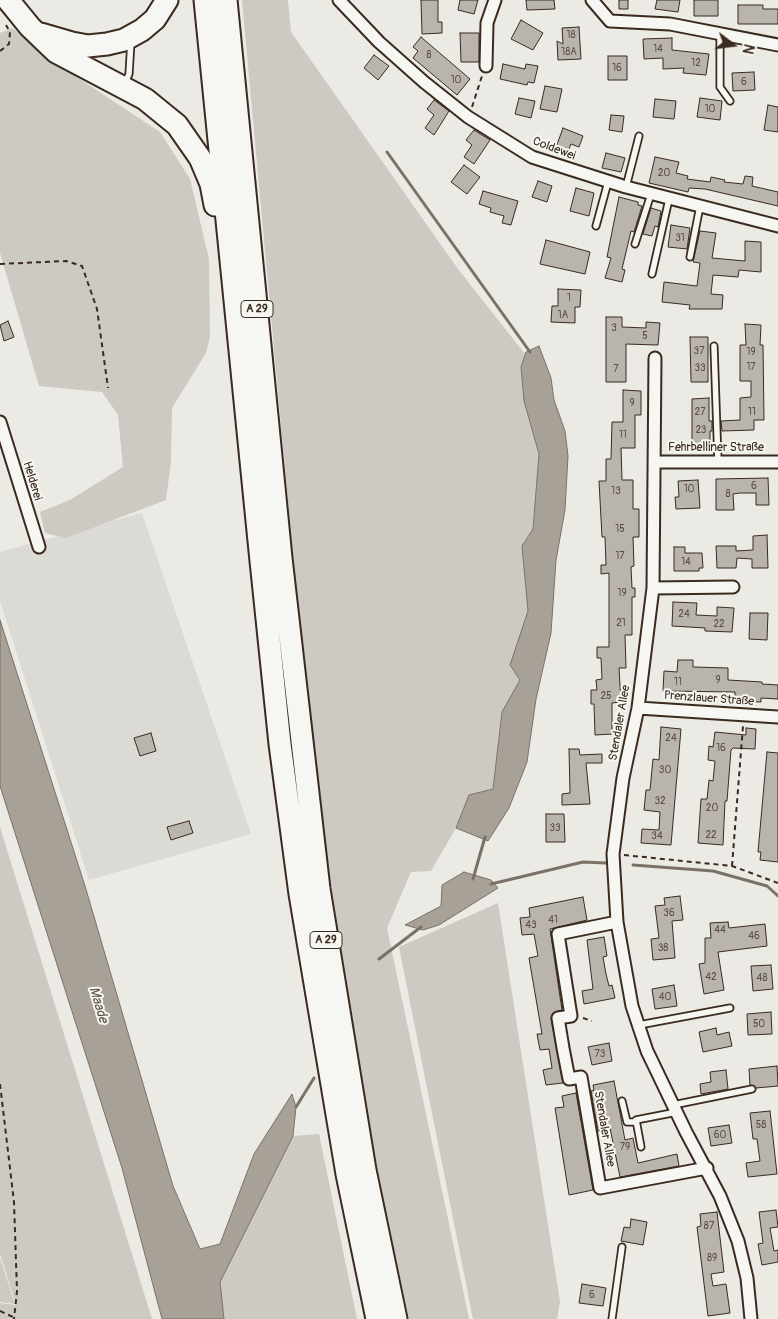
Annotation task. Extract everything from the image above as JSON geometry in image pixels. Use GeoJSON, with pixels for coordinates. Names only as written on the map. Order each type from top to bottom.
{"type":"FeatureCollection","features":[{"type":"Feature","properties":{"kind":"highway"},"geometry":{"type":"LineString","coordinates":[[36,33],[88,46],[107,44],[130,36],[155,18],[167,0]]}},
{"type":"Feature","properties":{"kind":"highway","name":"A 29"},"geometry":{"type":"LineString","coordinates":[[205,0],[262,571],[300,894],[347,1174],[377,1319]]}},
{"type":"Feature","properties":{"kind":"highway","name":"A 29"},"geometry":{"type":"LineString","coordinates":[[226,0],[281,558],[319,889],[364,1170],[396,1319]]}},
{"type":"Feature","properties":{"kind":"highway"},"geometry":{"type":"LineString","coordinates":[[6,10],[36,33],[56,52],[161,110],[190,140],[211,184],[220,238],[232,256]]}},
{"type":"Feature","properties":{"kind":"street","name":"Coldewei"},"geometry":{"type":"LineString","coordinates":[[339,0],[379,42],[424,82],[468,117],[532,157],[650,194],[778,226]]}},
{"type":"Feature","properties":{"kind":"street"},"geometry":{"type":"LineString","coordinates":[[486,66],[487,23],[495,0]]}},
{"type":"Feature","properties":{"kind":"street"},"geometry":{"type":"LineString","coordinates":[[592,0],[610,21],[670,24],[778,45]]}},
{"type":"Feature","properties":{"kind":"street","name":"Stendaler Allee"},"geometry":{"type":"LineString","coordinates":[[655,358],[653,588],[638,708],[623,778],[613,854],[617,922],[632,1006],[647,1051],[675,1109],[707,1168],[738,1241],[747,1278],[751,1319]]}},
{"type":"Feature","properties":{"kind":"street","name":"Helderei"},"geometry":{"type":"LineString","coordinates":[[0,422],[39,547]]}},
{"type":"Feature","properties":{"kind":"street","name":"Fehrbelliner Straße"},"geometry":{"type":"LineString","coordinates":[[654,462],[778,462]]}},
{"type":"Feature","properties":{"kind":"street"},"geometry":{"type":"LineString","coordinates":[[653,588],[733,587]]}},
{"type":"Feature","properties":{"kind":"street","name":"Prenzlauer Straße"},"geometry":{"type":"LineString","coordinates":[[638,708],[778,717]]}},
{"type":"Feature","properties":{"kind":"street","name":"Stendaler Allee"},"geometry":{"type":"LineString","coordinates":[[617,922],[558,934],[571,1016],[558,1018],[569,1079],[581,1077],[600,1188],[707,1168]]}},
{"type":"Feature","properties":{"kind":"lane"},"geometry":{"type":"LineString","coordinates":[[720,34],[720,87],[730,101]]}},
{"type":"Feature","properties":{"kind":"lane"},"geometry":{"type":"LineString","coordinates":[[123,88],[130,65],[132,48],[130,36]]}},
{"type":"Feature","properties":{"kind":"lane"},"geometry":{"type":"LineString","coordinates":[[626,187],[639,136]]}},
{"type":"Feature","properties":{"kind":"lane"},"geometry":{"type":"LineString","coordinates":[[596,226],[608,182]]}},
{"type":"Feature","properties":{"kind":"lane"},"geometry":{"type":"LineString","coordinates":[[635,244],[650,194]]}},
{"type":"Feature","properties":{"kind":"lane"},"geometry":{"type":"LineString","coordinates":[[652,274],[669,199]]}},
{"type":"Feature","properties":{"kind":"lane"},"geometry":{"type":"LineString","coordinates":[[690,257],[700,206]]}},
{"type":"Feature","properties":{"kind":"lane"},"geometry":{"type":"LineString","coordinates":[[714,346],[718,462]]}},
{"type":"Feature","properties":{"kind":"lane"},"geometry":{"type":"LineString","coordinates":[[639,1025],[730,1008]]}},
{"type":"Feature","properties":{"kind":"lane"},"geometry":{"type":"LineString","coordinates":[[622,1101],[627,1122],[636,1122],[636,1120],[752,1089]]}},
{"type":"Feature","properties":{"kind":"lane"},"geometry":{"type":"LineString","coordinates":[[636,1122],[641,1147]]}},
{"type":"Feature","properties":{"kind":"lane"},"geometry":{"type":"LineString","coordinates":[[612,1319],[622,1247]]}},
{"type":"Feature","properties":{"kind":"path"},"geometry":{"type":"LineString","coordinates":[[0,52],[9,44],[10,32],[6,10]]}},
{"type":"Feature","properties":{"kind":"path"},"geometry":{"type":"LineString","coordinates":[[468,117],[486,66]]}},
{"type":"Feature","properties":{"kind":"path"},"geometry":{"type":"LineString","coordinates":[[0,264],[66,261],[82,266],[97,309],[108,388]]}},
{"type":"Feature","properties":{"kind":"path"},"geometry":{"type":"LineString","coordinates":[[732,866],[744,716]]}},
{"type":"Feature","properties":{"kind":"path"},"geometry":{"type":"LineString","coordinates":[[613,854],[732,866],[778,883]]}},
{"type":"Feature","properties":{"kind":"path"},"geometry":{"type":"LineString","coordinates":[[0,1084],[14,1202],[17,1291],[13,1318],[0,1311]]}},
{"type":"Feature","properties":{"kind":"shaded area"},"geometry":{"type":"Polygon","coordinates":[[[242,0],[288,0],[291,32],[458,269],[525,354],[521,367],[524,401],[539,454],[533,529],[522,546],[528,611],[510,665],[521,680],[502,712],[493,789],[469,795],[456,828],[431,871],[411,872],[387,928],[469,1319],[409,1319],[374,1158],[321,862],[242,0]]]}},
{"type":"Feature","properties":{"kind":"shaded area"},"geometry":{"type":"Polygon","coordinates":[[[13,28],[39,52],[160,132],[190,179],[209,259],[210,337],[206,353],[172,408],[171,461],[166,500],[66,538],[45,533],[40,512],[70,500],[123,467],[118,415],[102,392],[39,386],[0,253],[0,33],[13,28]]]}},
{"type":"Feature","properties":{"kind":"shaded area"},"geometry":{"type":"Polygon","coordinates":[[[142,513],[251,834],[89,880],[0,601],[0,552],[142,513]]]}},
{"type":"Feature","properties":{"kind":"shaded area"},"geometry":{"type":"Polygon","coordinates":[[[0,827],[152,1319],[0,1319],[0,1303],[16,1305],[0,1254],[0,827]]]}},
{"type":"Feature","properties":{"kind":"shaded area"},"geometry":{"type":"Polygon","coordinates":[[[498,903],[560,1302],[557,1319],[473,1319],[399,947],[498,903]]]}},
{"type":"Feature","properties":{"kind":"shaded area"},"geometry":{"type":"Polygon","coordinates":[[[319,1134],[357,1319],[224,1319],[220,1282],[293,1136],[319,1134]]]}},
{"type":"Feature","properties":{"kind":"shaded area"},"geometry":{"type":"Polygon","coordinates":[[[0,1258],[15,1304],[0,1302],[0,1258]]]}},
{"type":"Feature","properties":{"kind":"water"},"geometry":{"type":"Polygon","coordinates":[[[539,346],[551,378],[554,400],[565,431],[568,456],[565,510],[556,560],[551,633],[536,699],[527,762],[509,808],[488,841],[456,828],[469,795],[493,789],[502,712],[520,680],[510,665],[528,611],[522,546],[533,529],[539,454],[524,401],[521,367],[526,352],[539,346]]]}},
{"type":"Feature","properties":{"kind":"water","name":"Maade"},"geometry":{"type":"Polygon","coordinates":[[[0,620],[85,886],[173,1186],[200,1249],[220,1244],[254,1154],[292,1094],[296,1107],[293,1136],[220,1282],[224,1319],[162,1319],[122,1168],[0,786],[0,620]]]}},
{"type":"Feature","properties":{"kind":"water"},"geometry":{"type":"Polygon","coordinates":[[[464,872],[491,880],[498,888],[439,925],[423,930],[405,925],[441,906],[442,885],[464,872]]]}},
{"type":"Feature","properties":{"kind":"building"},"geometry":{"type":"Polygon","coordinates":[[[421,0],[438,0],[438,22],[442,22],[442,33],[422,34],[421,0]]]}},
{"type":"Feature","properties":{"kind":"building"},"geometry":{"type":"Polygon","coordinates":[[[460,0],[478,0],[474,14],[458,10],[460,0]]]}},
{"type":"Feature","properties":{"kind":"building"},"geometry":{"type":"Polygon","coordinates":[[[526,0],[554,0],[555,9],[527,10],[526,0]]]}},
{"type":"Feature","properties":{"kind":"building"},"geometry":{"type":"Polygon","coordinates":[[[619,0],[628,0],[628,9],[619,9],[619,0]]]}},
{"type":"Feature","properties":{"kind":"building"},"geometry":{"type":"Polygon","coordinates":[[[657,0],[680,0],[678,12],[655,9],[657,0]]]}},
{"type":"Feature","properties":{"kind":"building"},"geometry":{"type":"Polygon","coordinates":[[[694,0],[718,0],[718,16],[694,16],[694,0]]]}},
{"type":"Feature","properties":{"kind":"building"},"geometry":{"type":"Polygon","coordinates":[[[738,5],[763,5],[763,9],[778,9],[778,24],[738,24],[738,5]]]}},
{"type":"Feature","properties":{"kind":"building"},"geometry":{"type":"Polygon","coordinates":[[[521,20],[543,33],[533,50],[511,39],[521,20]]]}},
{"type":"Feature","properties":{"kind":"building"},"geometry":{"type":"Polygon","coordinates":[[[579,27],[581,59],[558,60],[557,41],[563,44],[562,28],[579,27]]]}},
{"type":"Feature","properties":{"kind":"building"},"geometry":{"type":"Polygon","coordinates":[[[460,33],[479,33],[479,62],[461,62],[460,33]]]}},
{"type":"Feature","properties":{"kind":"building"},"geometry":{"type":"Polygon","coordinates":[[[421,37],[470,79],[457,95],[413,58],[418,51],[413,47],[421,37]]]}},
{"type":"Feature","properties":{"kind":"building"},"geometry":{"type":"Polygon","coordinates":[[[672,38],[672,50],[709,54],[706,75],[683,73],[684,68],[663,69],[663,58],[644,59],[643,39],[672,38]]]}},
{"type":"Feature","properties":{"kind":"building"},"geometry":{"type":"Polygon","coordinates":[[[374,55],[389,66],[378,80],[364,68],[374,55]]]}},
{"type":"Feature","properties":{"kind":"building"},"geometry":{"type":"Polygon","coordinates":[[[608,56],[627,56],[627,80],[608,80],[608,56]]]}},
{"type":"Feature","properties":{"kind":"building"},"geometry":{"type":"Polygon","coordinates":[[[503,64],[525,69],[526,64],[538,66],[534,83],[528,82],[527,85],[500,79],[503,64]]]}},
{"type":"Feature","properties":{"kind":"building"},"geometry":{"type":"Polygon","coordinates":[[[754,72],[755,90],[733,91],[732,73],[754,72]]]}},
{"type":"Feature","properties":{"kind":"building"},"geometry":{"type":"Polygon","coordinates":[[[545,86],[562,89],[557,112],[540,109],[545,86]]]}},
{"type":"Feature","properties":{"kind":"building"},"geometry":{"type":"Polygon","coordinates":[[[519,98],[535,101],[531,118],[515,114],[519,98]]]}},
{"type":"Feature","properties":{"kind":"building"},"geometry":{"type":"Polygon","coordinates":[[[700,98],[722,101],[720,120],[697,117],[700,98]]]}},
{"type":"Feature","properties":{"kind":"building"},"geometry":{"type":"Polygon","coordinates":[[[655,99],[676,101],[674,119],[653,117],[655,99]]]}},
{"type":"Feature","properties":{"kind":"building"},"geometry":{"type":"Polygon","coordinates":[[[434,100],[449,111],[434,135],[425,128],[434,115],[427,109],[434,100]]]}},
{"type":"Feature","properties":{"kind":"building"},"geometry":{"type":"Polygon","coordinates":[[[768,105],[778,107],[778,132],[764,130],[768,105]]]}},
{"type":"Feature","properties":{"kind":"building"},"geometry":{"type":"Polygon","coordinates":[[[611,115],[624,116],[622,132],[609,130],[611,115]]]}},
{"type":"Feature","properties":{"kind":"building"},"geometry":{"type":"Polygon","coordinates":[[[563,128],[583,136],[579,147],[571,144],[567,154],[555,150],[563,128]]]}},
{"type":"Feature","properties":{"kind":"building"},"geometry":{"type":"Polygon","coordinates":[[[474,130],[490,140],[474,164],[464,157],[472,145],[466,140],[474,130]]]}},
{"type":"Feature","properties":{"kind":"building"},"geometry":{"type":"Polygon","coordinates":[[[606,153],[625,158],[621,172],[602,168],[606,153]]]}},
{"type":"Feature","properties":{"kind":"building"},"geometry":{"type":"Polygon","coordinates":[[[655,157],[679,162],[676,173],[688,176],[687,179],[710,182],[711,177],[725,180],[724,182],[743,184],[745,176],[753,177],[752,186],[778,192],[778,206],[705,189],[689,188],[688,192],[649,183],[655,157]]]}},
{"type":"Feature","properties":{"kind":"building"},"geometry":{"type":"Polygon","coordinates":[[[464,165],[480,177],[467,194],[451,182],[464,165]]]}},
{"type":"Feature","properties":{"kind":"building"},"geometry":{"type":"Polygon","coordinates":[[[538,181],[552,186],[547,202],[532,197],[538,181]]]}},
{"type":"Feature","properties":{"kind":"building"},"geometry":{"type":"Polygon","coordinates":[[[576,188],[594,193],[589,216],[570,211],[576,188]]]}},
{"type":"Feature","properties":{"kind":"building"},"geometry":{"type":"Polygon","coordinates":[[[483,191],[518,201],[511,225],[502,223],[504,216],[490,212],[491,208],[479,204],[483,191]]]}},
{"type":"Feature","properties":{"kind":"building"},"geometry":{"type":"Polygon","coordinates":[[[619,197],[638,202],[638,205],[642,206],[634,232],[631,231],[622,269],[625,270],[622,282],[605,278],[611,258],[607,257],[619,197]]]}},
{"type":"Feature","properties":{"kind":"building"},"geometry":{"type":"Polygon","coordinates":[[[651,208],[661,211],[658,227],[655,226],[652,236],[643,234],[651,208]]]}},
{"type":"Feature","properties":{"kind":"building"},"geometry":{"type":"Polygon","coordinates":[[[671,225],[690,228],[687,249],[668,247],[671,225]]]}},
{"type":"Feature","properties":{"kind":"building"},"geometry":{"type":"Polygon","coordinates":[[[700,231],[716,233],[712,258],[745,261],[745,241],[761,242],[761,272],[739,270],[738,277],[713,275],[711,294],[723,295],[722,309],[689,309],[690,305],[662,302],[664,282],[697,286],[700,263],[693,262],[700,231]]]}},
{"type":"Feature","properties":{"kind":"building"},"geometry":{"type":"Polygon","coordinates":[[[546,240],[590,252],[585,274],[540,264],[546,240]]]}},
{"type":"Feature","properties":{"kind":"building"},"geometry":{"type":"Polygon","coordinates":[[[558,289],[581,290],[580,307],[575,307],[575,323],[551,322],[552,306],[558,306],[558,289]]]}},
{"type":"Feature","properties":{"kind":"building"},"geometry":{"type":"Polygon","coordinates":[[[606,317],[622,317],[622,327],[646,328],[646,322],[660,323],[658,345],[626,344],[626,382],[606,382],[606,317]]]}},
{"type":"Feature","properties":{"kind":"building"},"geometry":{"type":"Polygon","coordinates":[[[8,321],[14,337],[4,341],[0,325],[8,321]]]}},
{"type":"Feature","properties":{"kind":"building"},"geometry":{"type":"Polygon","coordinates":[[[745,324],[761,325],[760,345],[763,345],[764,420],[754,420],[754,430],[722,431],[721,421],[740,420],[740,398],[751,397],[751,381],[740,381],[740,345],[746,345],[745,324]]]}},
{"type":"Feature","properties":{"kind":"building"},"geometry":{"type":"Polygon","coordinates":[[[690,337],[708,337],[708,382],[691,382],[690,337]]]}},
{"type":"Feature","properties":{"kind":"building"},"geometry":{"type":"Polygon","coordinates":[[[623,390],[641,391],[641,415],[635,415],[635,448],[621,448],[622,480],[633,480],[633,509],[639,509],[639,537],[633,537],[634,566],[631,567],[632,588],[635,588],[635,597],[632,597],[632,635],[625,635],[626,668],[619,668],[621,702],[612,703],[612,734],[595,735],[594,704],[591,704],[591,690],[597,690],[596,680],[602,679],[601,658],[597,658],[597,647],[609,647],[609,573],[601,574],[601,565],[606,565],[605,537],[602,537],[599,481],[606,481],[606,459],[611,459],[612,422],[623,422],[623,390]]]}},
{"type":"Feature","properties":{"kind":"building"},"geometry":{"type":"Polygon","coordinates":[[[709,398],[709,421],[712,421],[710,443],[692,444],[692,399],[709,398]]]}},
{"type":"Feature","properties":{"kind":"building"},"geometry":{"type":"Polygon","coordinates":[[[768,478],[769,505],[756,505],[756,493],[740,493],[733,494],[734,510],[716,510],[716,479],[768,478]]]}},
{"type":"Feature","properties":{"kind":"building"},"geometry":{"type":"Polygon","coordinates":[[[698,480],[700,508],[676,509],[675,497],[679,497],[678,481],[698,480]]]}},
{"type":"Feature","properties":{"kind":"building"},"geometry":{"type":"Polygon","coordinates":[[[767,535],[768,568],[752,568],[752,559],[737,558],[736,568],[717,568],[716,546],[736,546],[736,551],[753,550],[753,536],[767,535]]]}},
{"type":"Feature","properties":{"kind":"building"},"geometry":{"type":"Polygon","coordinates":[[[674,547],[685,547],[685,553],[702,553],[703,568],[699,568],[699,571],[674,571],[674,547]]]}},
{"type":"Feature","properties":{"kind":"building"},"geometry":{"type":"Polygon","coordinates":[[[673,602],[697,603],[696,615],[717,616],[717,607],[734,608],[732,632],[705,631],[705,628],[672,626],[673,602]]]}},
{"type":"Feature","properties":{"kind":"building"},"geometry":{"type":"Polygon","coordinates":[[[750,613],[768,613],[767,640],[749,639],[750,613]]]}},
{"type":"Feature","properties":{"kind":"building"},"geometry":{"type":"Polygon","coordinates":[[[678,660],[693,660],[693,667],[728,668],[728,680],[778,685],[778,699],[761,698],[761,702],[735,701],[735,692],[663,691],[664,671],[677,672],[678,660]]]}},
{"type":"Feature","properties":{"kind":"building"},"geometry":{"type":"Polygon","coordinates":[[[661,727],[681,729],[671,845],[641,843],[642,829],[659,830],[660,812],[644,810],[646,790],[650,790],[653,759],[659,760],[661,727]]]}},
{"type":"Feature","properties":{"kind":"building"},"geometry":{"type":"Polygon","coordinates":[[[746,728],[756,729],[755,749],[733,748],[731,750],[727,801],[725,801],[723,845],[698,843],[701,799],[707,799],[709,780],[713,781],[715,761],[708,760],[709,746],[713,747],[715,732],[746,735],[746,728]]]}},
{"type":"Feature","properties":{"kind":"building"},"geometry":{"type":"Polygon","coordinates":[[[151,733],[156,751],[140,756],[134,738],[151,733]]]}},
{"type":"Feature","properties":{"kind":"building"},"geometry":{"type":"Polygon","coordinates":[[[569,749],[579,749],[580,755],[602,754],[602,763],[586,763],[590,804],[562,805],[562,794],[570,793],[569,749]]]}},
{"type":"Feature","properties":{"kind":"building"},"geometry":{"type":"Polygon","coordinates":[[[767,752],[778,753],[778,862],[760,860],[761,852],[758,852],[767,752]]]}},
{"type":"Feature","properties":{"kind":"building"},"geometry":{"type":"Polygon","coordinates":[[[546,814],[564,814],[565,842],[546,842],[546,814]]]}},
{"type":"Feature","properties":{"kind":"building"},"geometry":{"type":"Polygon","coordinates":[[[189,821],[193,833],[171,840],[167,827],[189,821]]]}},
{"type":"Feature","properties":{"kind":"building"},"geometry":{"type":"Polygon","coordinates":[[[680,896],[683,920],[672,921],[675,958],[653,960],[651,939],[659,938],[655,906],[665,905],[664,898],[680,896]]]}},
{"type":"Feature","properties":{"kind":"building"},"geometry":{"type":"Polygon","coordinates":[[[583,897],[587,920],[550,929],[562,1010],[553,1013],[551,1019],[563,1083],[546,1085],[543,1070],[552,1068],[549,1049],[540,1050],[537,1034],[542,1034],[529,958],[538,956],[534,934],[522,935],[520,918],[530,917],[529,908],[583,897]]]}},
{"type":"Feature","properties":{"kind":"building"},"geometry":{"type":"Polygon","coordinates":[[[728,922],[729,928],[765,924],[767,946],[718,952],[724,990],[704,994],[699,964],[705,963],[705,938],[711,938],[710,923],[728,922]]]}},
{"type":"Feature","properties":{"kind":"building"},"geometry":{"type":"Polygon","coordinates":[[[604,937],[607,956],[603,957],[606,974],[609,986],[612,985],[615,998],[584,1004],[582,991],[593,989],[587,940],[604,937]]]}},
{"type":"Feature","properties":{"kind":"building"},"geometry":{"type":"Polygon","coordinates":[[[771,965],[773,989],[753,991],[751,966],[771,965]]]}},
{"type":"Feature","properties":{"kind":"building"},"geometry":{"type":"Polygon","coordinates":[[[674,985],[677,1006],[655,1009],[652,989],[674,985]]]}},
{"type":"Feature","properties":{"kind":"building"},"geometry":{"type":"Polygon","coordinates":[[[771,1012],[772,1034],[748,1035],[747,1014],[771,1012]]]}},
{"type":"Feature","properties":{"kind":"building"},"geometry":{"type":"Polygon","coordinates":[[[716,1028],[717,1035],[729,1032],[732,1046],[703,1052],[699,1032],[716,1028]]]}},
{"type":"Feature","properties":{"kind":"building"},"geometry":{"type":"Polygon","coordinates":[[[609,1043],[612,1061],[592,1065],[588,1047],[609,1043]]]}},
{"type":"Feature","properties":{"kind":"building"},"geometry":{"type":"Polygon","coordinates":[[[777,1066],[778,1086],[756,1088],[750,1085],[749,1069],[777,1066]]]}},
{"type":"Feature","properties":{"kind":"building"},"geometry":{"type":"Polygon","coordinates":[[[726,1070],[728,1089],[701,1094],[700,1084],[711,1082],[710,1072],[726,1070]]]}},
{"type":"Feature","properties":{"kind":"building"},"geometry":{"type":"Polygon","coordinates":[[[614,1081],[625,1140],[633,1138],[638,1163],[677,1154],[679,1166],[620,1177],[610,1128],[598,1131],[591,1091],[594,1090],[593,1085],[614,1081]]]}},
{"type":"Feature","properties":{"kind":"building"},"geometry":{"type":"Polygon","coordinates":[[[576,1093],[593,1190],[569,1195],[555,1108],[564,1107],[562,1096],[576,1093]]]}},
{"type":"Feature","properties":{"kind":"building"},"geometry":{"type":"Polygon","coordinates":[[[770,1111],[777,1174],[748,1177],[746,1163],[760,1161],[757,1139],[753,1139],[750,1113],[770,1111]]]}},
{"type":"Feature","properties":{"kind":"building"},"geometry":{"type":"Polygon","coordinates":[[[729,1125],[732,1143],[711,1146],[708,1128],[729,1125]]]}},
{"type":"Feature","properties":{"kind":"building"},"geometry":{"type":"Polygon","coordinates":[[[776,1210],[778,1227],[770,1228],[774,1251],[778,1250],[778,1262],[762,1265],[758,1244],[763,1243],[759,1212],[776,1210]]]}},
{"type":"Feature","properties":{"kind":"building"},"geometry":{"type":"Polygon","coordinates":[[[717,1212],[724,1272],[711,1274],[713,1286],[726,1284],[730,1313],[708,1316],[697,1227],[701,1226],[700,1214],[717,1212]]]}},
{"type":"Feature","properties":{"kind":"building"},"geometry":{"type":"Polygon","coordinates":[[[631,1219],[647,1222],[643,1245],[621,1241],[624,1227],[630,1228],[631,1219]]]}},
{"type":"Feature","properties":{"kind":"building"},"geometry":{"type":"Polygon","coordinates":[[[582,1284],[606,1288],[603,1306],[579,1303],[582,1284]]]}},
{"type":"Feature","properties":{"kind":"waterway"},"geometry":{"type":"LineString","coordinates":[[387,152],[530,352]]}},
{"type":"Feature","properties":{"kind":"waterway"},"geometry":{"type":"LineString","coordinates":[[473,879],[485,837]]}},
{"type":"Feature","properties":{"kind":"waterway"},"geometry":{"type":"LineString","coordinates":[[491,884],[583,862],[606,863]]}},
{"type":"Feature","properties":{"kind":"waterway"},"geometry":{"type":"LineString","coordinates":[[633,865],[713,871],[767,886],[778,896]]}},
{"type":"Feature","properties":{"kind":"waterway"},"geometry":{"type":"LineString","coordinates":[[379,959],[421,927]]}},
{"type":"Feature","properties":{"kind":"waterway"},"geometry":{"type":"LineString","coordinates":[[296,1107],[314,1078]]}}]}
